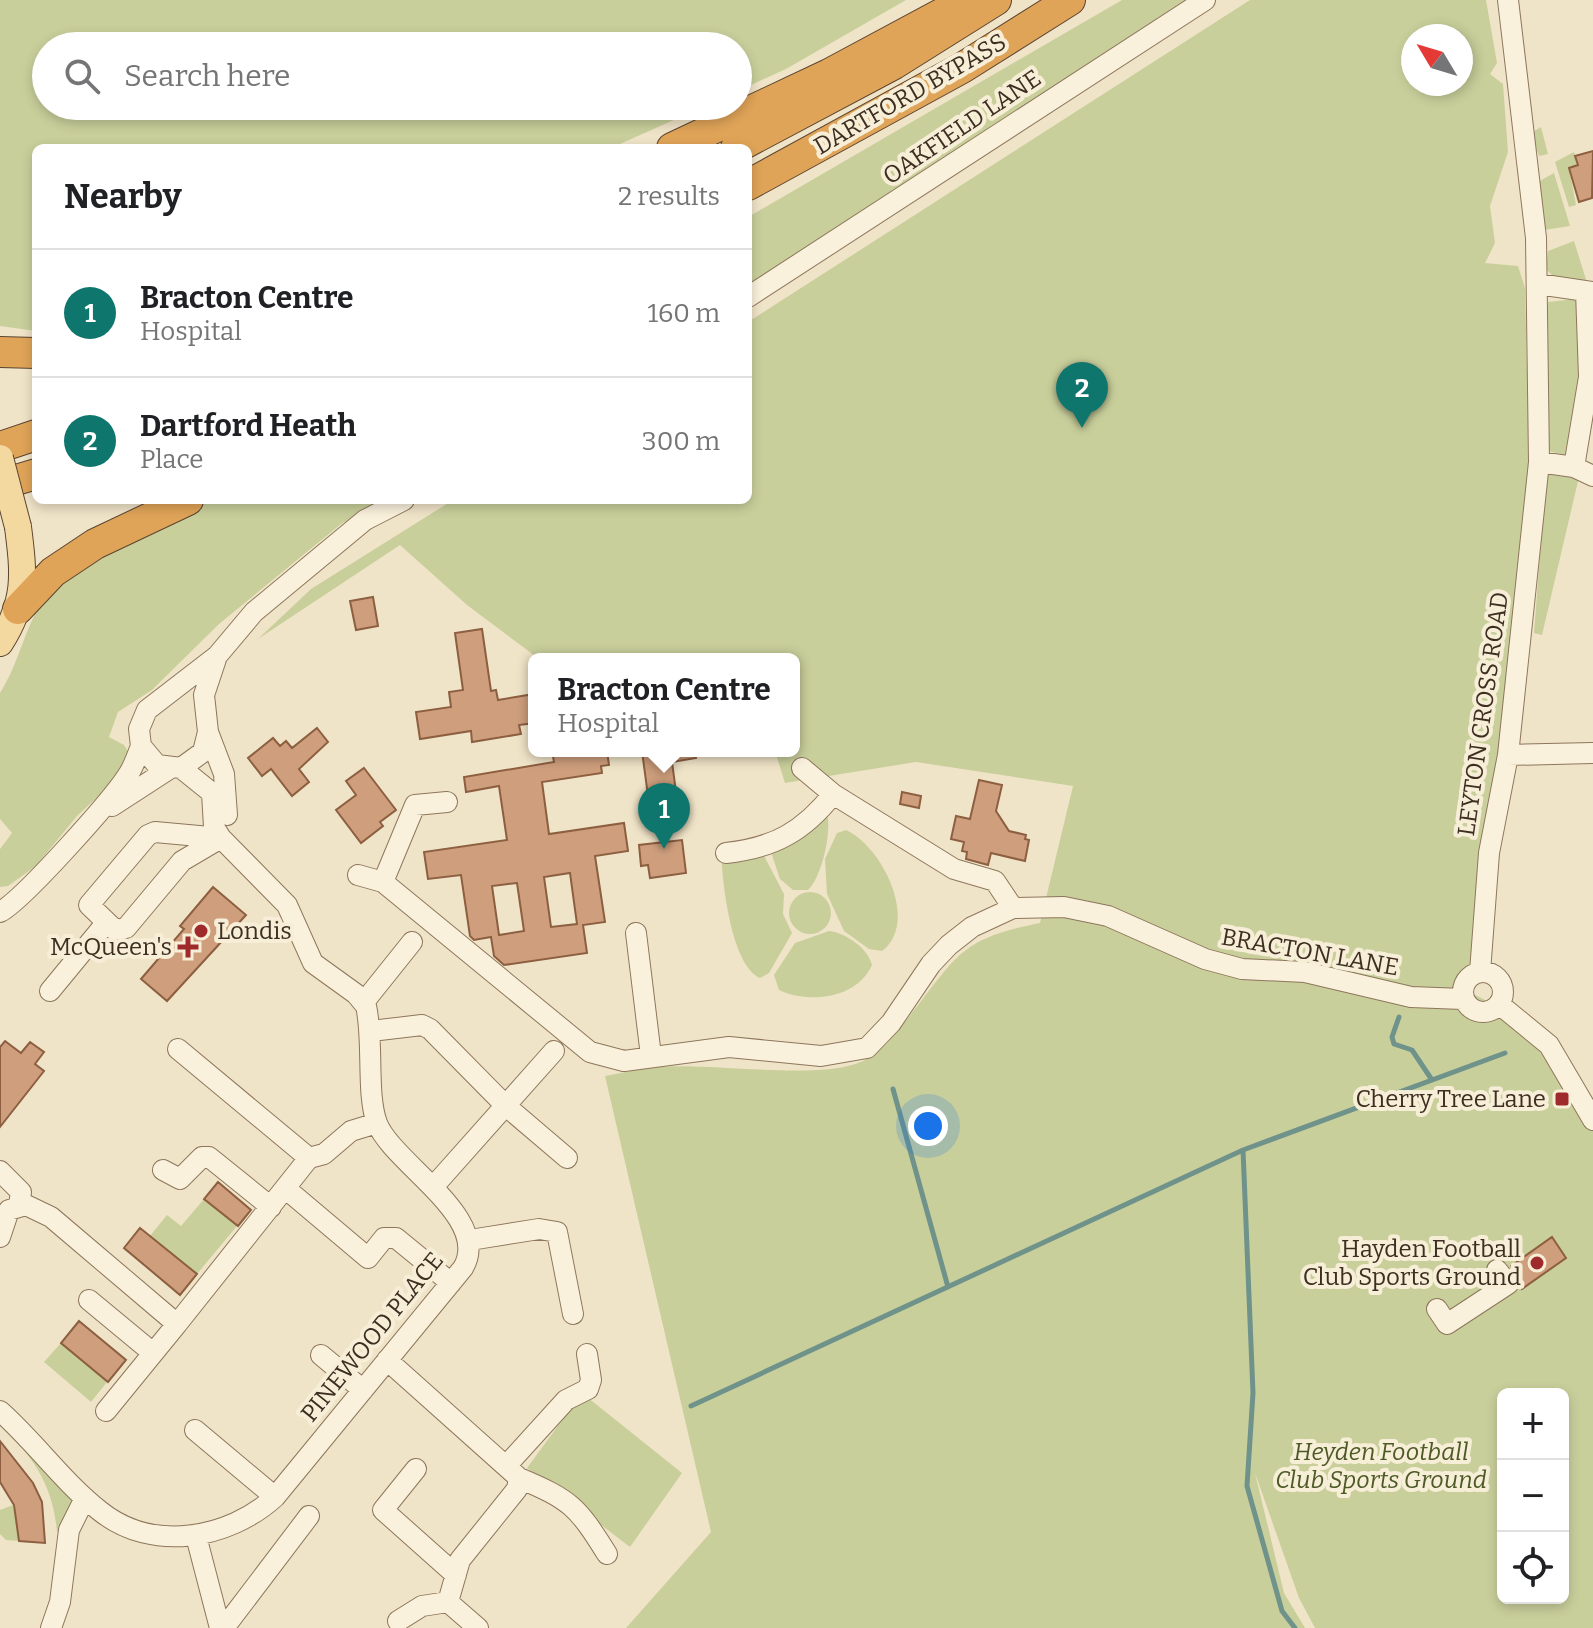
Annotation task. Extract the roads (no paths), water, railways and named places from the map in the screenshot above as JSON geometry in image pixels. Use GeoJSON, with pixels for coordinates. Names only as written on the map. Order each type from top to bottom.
{"type":"FeatureCollection","features":[{"type":"Feature","properties":{"kind":"highway"},"geometry":{"type":"LineString","coordinates":[[752,110],[829,74],[967,0]]}},
{"type":"Feature","properties":{"kind":"highway","name":"DARTFORD BYPASS"},"geometry":{"type":"LineString","coordinates":[[744,144],[894,64],[996,0]]}},
{"type":"Feature","properties":{"kind":"highway","name":"DARTFORD BYPASS"},"geometry":{"type":"LineString","coordinates":[[752,183],[962,68],[1070,0]]}},
{"type":"Feature","properties":{"kind":"highway"},"geometry":{"type":"LineString","coordinates":[[752,201],[962,68]]}},
{"type":"Feature","properties":{"kind":"highway"},"geometry":{"type":"LineString","coordinates":[[680,144],[731,120]]}},
{"type":"Feature","properties":{"kind":"highway"},"geometry":{"type":"LineString","coordinates":[[0,352],[32,353]]}},
{"type":"Feature","properties":{"kind":"highway"},"geometry":{"type":"LineString","coordinates":[[0,447],[32,436]]}},
{"type":"Feature","properties":{"kind":"highway"},"geometry":{"type":"LineString","coordinates":[[0,485],[32,475]]}},
{"type":"Feature","properties":{"kind":"highway"},"geometry":{"type":"LineString","coordinates":[[18,609],[53,572],[95,544],[180,504]]}},
{"type":"Feature","properties":{"kind":"main road"},"geometry":{"type":"LineString","coordinates":[[0,458],[18,527],[24,583],[18,609],[0,643]]}},
{"type":"Feature","properties":{"kind":"street","name":"OAKFIELD LANE"},"geometry":{"type":"LineString","coordinates":[[752,294],[1205,0]]}},
{"type":"Feature","properties":{"kind":"street","name":"LEYTON CROSS ROAD"},"geometry":{"type":"LineString","coordinates":[[1463,999],[1465,983],[1480,972],[1489,853],[1508,755],[1539,462],[1536,238],[1508,0]]}},
{"type":"Feature","properties":{"kind":"street"},"geometry":{"type":"LineString","coordinates":[[1538,284],[1590,292],[1584,471],[1539,462]]}},
{"type":"Feature","properties":{"kind":"street"},"geometry":{"type":"LineString","coordinates":[[0,912],[11,906],[10,896],[40,877],[126,779],[141,746],[142,719],[147,710],[166,699],[217,656],[254,612],[309,566],[365,520],[396,504]]}},
{"type":"Feature","properties":{"kind":"street"},"geometry":{"type":"LineString","coordinates":[[94,815],[203,752],[207,726],[204,695],[217,656]]}},
{"type":"Feature","properties":{"kind":"street"},"geometry":{"type":"LineString","coordinates":[[166,699],[194,705],[207,726],[224,774],[227,815],[221,838],[182,861],[123,930],[115,930],[89,905],[149,834],[221,838]]}},
{"type":"Feature","properties":{"kind":"street"},"geometry":{"type":"LineString","coordinates":[[106,1411],[309,1158],[324,1154],[351,1131],[377,1123],[371,1031],[364,1002],[313,963],[285,902],[221,838],[214,827],[212,793],[175,768],[148,759],[141,746]]}},
{"type":"Feature","properties":{"kind":"street"},"geometry":{"type":"LineString","coordinates":[[1508,755],[1593,753]]}},
{"type":"Feature","properties":{"kind":"street"},"geometry":{"type":"LineString","coordinates":[[358,875],[383,882],[590,1052],[624,1061],[729,1047],[821,1056],[867,1048],[891,1023],[931,964],[949,945],[972,927],[1013,908],[997,883],[954,869],[833,794],[802,768]]}},
{"type":"Feature","properties":{"kind":"street"},"geometry":{"type":"LineString","coordinates":[[726,853],[782,841],[809,822],[833,794]]}},
{"type":"Feature","properties":{"kind":"street"},"geometry":{"type":"LineString","coordinates":[[383,882],[415,805],[447,802]]}},
{"type":"Feature","properties":{"kind":"street","name":"BRACTON LANE"},"geometry":{"type":"LineString","coordinates":[[1013,908],[1064,907],[1108,916],[1205,959],[1242,969],[1305,972],[1411,997],[1463,999]]}},
{"type":"Feature","properties":{"kind":"street"},"geometry":{"type":"LineString","coordinates":[[50,991],[106,923]]}},
{"type":"Feature","properties":{"kind":"street"},"geometry":{"type":"LineString","coordinates":[[636,933],[651,1056]]}},
{"type":"Feature","properties":{"kind":"street"},"geometry":{"type":"LineString","coordinates":[[364,1002],[412,942]]}},
{"type":"Feature","properties":{"kind":"street"},"geometry":{"type":"LineString","coordinates":[[1480,972],[1492,975],[1500,982],[1499,1004]]}},
{"type":"Feature","properties":{"kind":"street"},"geometry":{"type":"LineString","coordinates":[[1463,999],[1469,1008],[1479,1012],[1499,1004]]}},
{"type":"Feature","properties":{"kind":"street"},"geometry":{"type":"LineString","coordinates":[[1499,1004],[1549,1045],[1591,1111]]}},
{"type":"Feature","properties":{"kind":"street"},"geometry":{"type":"LineString","coordinates":[[371,1031],[422,1025],[430,1029],[506,1106],[567,1158]]}},
{"type":"Feature","properties":{"kind":"street"},"geometry":{"type":"LineString","coordinates":[[178,1049],[309,1158]]}},
{"type":"Feature","properties":{"kind":"street"},"geometry":{"type":"LineString","coordinates":[[433,1187],[554,1051]]}},
{"type":"Feature","properties":{"kind":"street","name":"PINEWOOD PLACE"},"geometry":{"type":"LineString","coordinates":[[0,1411],[103,1514],[143,1532],[196,1536],[242,1521],[275,1497],[467,1262],[470,1240],[433,1187],[377,1123]]}},
{"type":"Feature","properties":{"kind":"street"},"geometry":{"type":"LineString","coordinates":[[163,1170],[180,1179],[205,1156],[271,1207]]}},
{"type":"Feature","properties":{"kind":"street"},"geometry":{"type":"LineString","coordinates":[[0,1171],[21,1192],[22,1205]]}},
{"type":"Feature","properties":{"kind":"street"},"geometry":{"type":"LineString","coordinates":[[285,1188],[368,1258],[384,1240],[406,1245],[451,1283]]}},
{"type":"Feature","properties":{"kind":"street"},"geometry":{"type":"LineString","coordinates":[[1,1230],[9,1210],[22,1205],[51,1217],[177,1324]]}},
{"type":"Feature","properties":{"kind":"street"},"geometry":{"type":"LineString","coordinates":[[470,1240],[539,1229],[557,1232],[573,1314]]}},
{"type":"Feature","properties":{"kind":"street"},"geometry":{"type":"LineString","coordinates":[[1437,1309],[1447,1324],[1508,1284],[1497,1270]]}},
{"type":"Feature","properties":{"kind":"street"},"geometry":{"type":"LineString","coordinates":[[89,1300],[153,1353]]}},
{"type":"Feature","properties":{"kind":"street"},"geometry":{"type":"LineString","coordinates":[[512,1472],[566,1400],[588,1389],[591,1380],[587,1354]]}},
{"type":"Feature","properties":{"kind":"street"},"geometry":{"type":"LineString","coordinates":[[321,1355],[363,1390]]}},
{"type":"Feature","properties":{"kind":"street"},"geometry":{"type":"LineString","coordinates":[[387,1360],[512,1472],[550,1489],[577,1508],[607,1554]]}},
{"type":"Feature","properties":{"kind":"street"},"geometry":{"type":"LineString","coordinates":[[195,1430],[275,1497]]}},
{"type":"Feature","properties":{"kind":"street"},"geometry":{"type":"LineString","coordinates":[[416,1469],[383,1510],[456,1575]]}},
{"type":"Feature","properties":{"kind":"street"},"geometry":{"type":"LineString","coordinates":[[448,1602],[460,1560],[517,1489],[512,1472]]}},
{"type":"Feature","properties":{"kind":"street"},"geometry":{"type":"LineString","coordinates":[[59,1625],[69,1530],[85,1498]]}},
{"type":"Feature","properties":{"kind":"street"},"geometry":{"type":"LineString","coordinates":[[215,1625],[309,1516]]}},
{"type":"Feature","properties":{"kind":"street"},"geometry":{"type":"LineString","coordinates":[[196,1536],[215,1625]]}},
{"type":"Feature","properties":{"kind":"street"},"geometry":{"type":"LineString","coordinates":[[398,1621],[422,1606],[448,1602],[478,1628]]}},
{"type":"Feature","properties":{"kind":"waterway"},"geometry":{"type":"LineString","coordinates":[[1399,1017],[1392,1037],[1394,1044],[1412,1050],[1432,1080]]}},
{"type":"Feature","properties":{"kind":"waterway"},"geometry":{"type":"LineString","coordinates":[[1295,1628],[1282,1611],[1247,1486],[1253,1393],[1243,1150],[1505,1053]]}},
{"type":"Feature","properties":{"kind":"waterway"},"geometry":{"type":"LineString","coordinates":[[893,1089],[948,1287]]}},
{"type":"Feature","properties":{"kind":"waterway"},"geometry":{"type":"LineString","coordinates":[[691,1406],[1243,1150]]}},
{"type":"Feature","properties":{"kind":"place","name":"Dartford Heath"},"geometry":{"type":"Point","coordinates":[1082,428]}},
{"type":"Feature","properties":{"kind":"place","name":"Bracton Centre"},"geometry":{"type":"Point","coordinates":[664,849]}},
{"type":"Feature","properties":{"kind":"place","name":"Londis"},"geometry":{"type":"Point","coordinates":[201,931]}},
{"type":"Feature","properties":{"kind":"place","name":"McQueen's"},"geometry":{"type":"Point","coordinates":[188,947]}},
{"type":"Feature","properties":{"kind":"place","name":"Cherry Tree Lane"},"geometry":{"type":"Point","coordinates":[1562,1099]}},
{"type":"Feature","properties":{"kind":"place","name":"Hayden Football Club Sports Ground"},"geometry":{"type":"Point","coordinates":[1537,1263]}},
{"type":"Feature","properties":{"kind":"park label","name":"Heyden Football Club Sports Ground"},"geometry":{"type":"Point","coordinates":[1381,1466]}}]}
